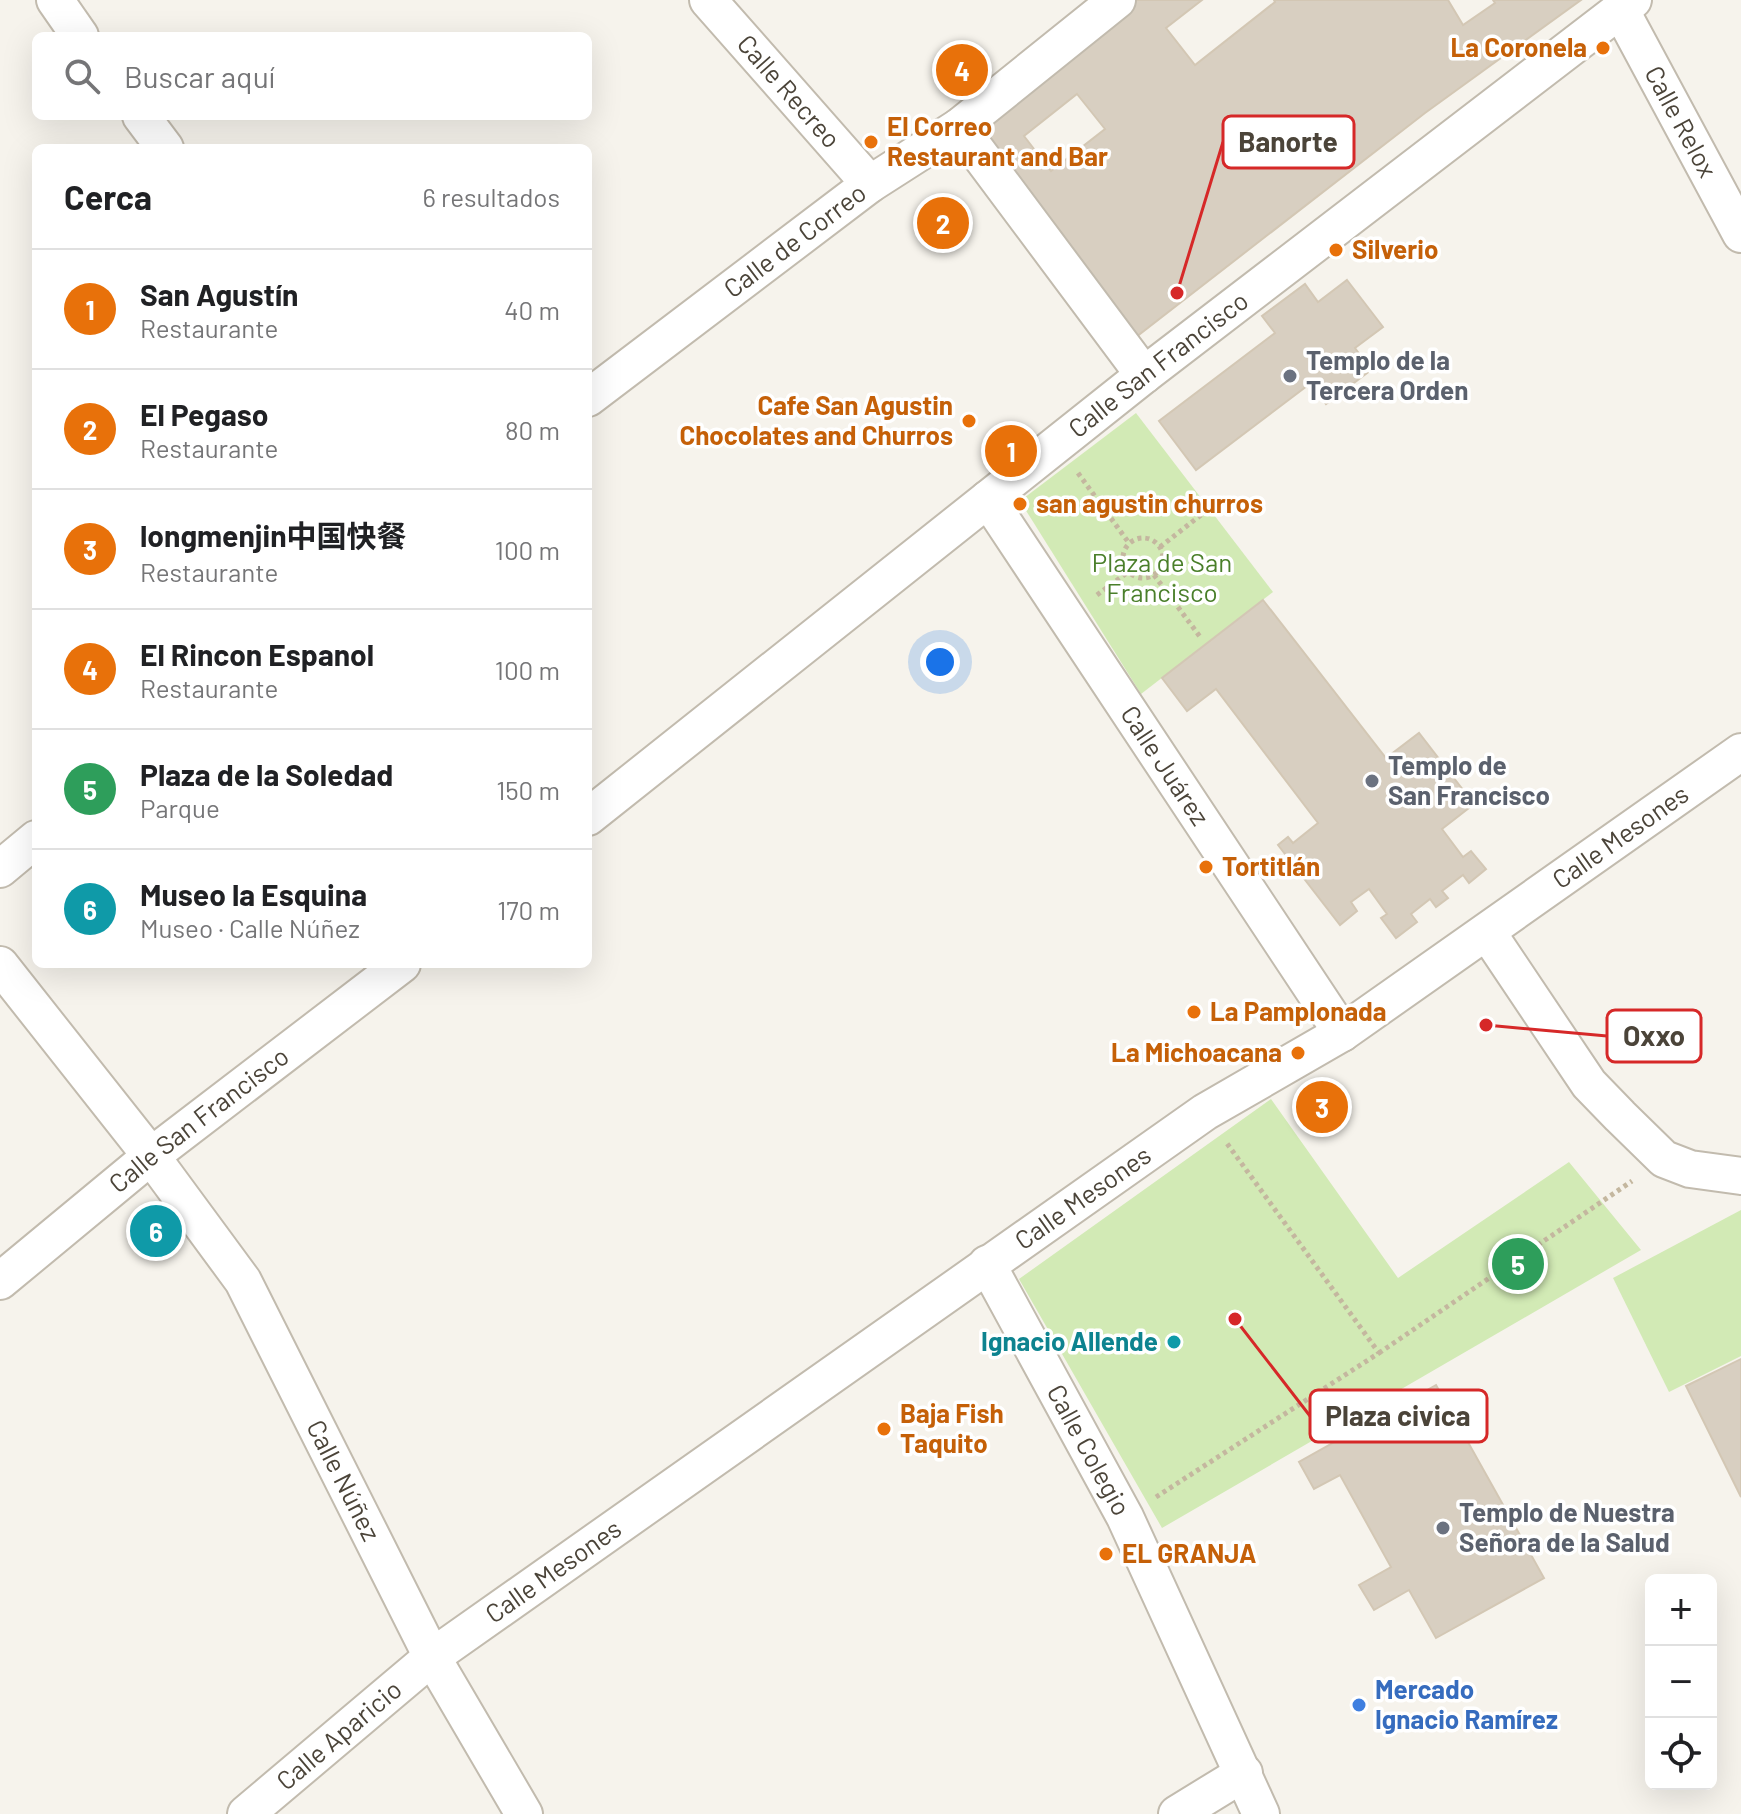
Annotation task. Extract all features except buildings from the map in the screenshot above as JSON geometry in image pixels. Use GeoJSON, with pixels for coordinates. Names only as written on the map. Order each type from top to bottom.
{"type":"FeatureCollection","features":[{"type":"Feature","properties":{"kind":"street"},"geometry":{"type":"LineString","coordinates":[[55,0],[77,32]]}},
{"type":"Feature","properties":{"kind":"street","name":"Calle Recreo"},"geometry":{"type":"LineString","coordinates":[[708,0],[870,184]]}},
{"type":"Feature","properties":{"kind":"street","name":"Calle de Correo"},"geometry":{"type":"LineString","coordinates":[[592,395],[870,184],[959,127],[1117,0]]}},
{"type":"Feature","properties":{"kind":"street","name":"Calle Relox"},"geometry":{"type":"LineString","coordinates":[[1627,5],[1741,234]]}},
{"type":"Feature","properties":{"kind":"street","name":"Calle San Francisco"},"geometry":{"type":"LineString","coordinates":[[592,814],[1144,375],[1627,5]]}},
{"type":"Feature","properties":{"kind":"street"},"geometry":{"type":"LineString","coordinates":[[144,120],[162,144]]}},
{"type":"Feature","properties":{"kind":"street"},"geometry":{"type":"LineString","coordinates":[[959,127],[1144,375]]}},
{"type":"Feature","properties":{"kind":"street","name":"Calle Juárez"},"geometry":{"type":"LineString","coordinates":[[988,499],[1342,1033]]}},
{"type":"Feature","properties":{"kind":"street","name":"Calle Mesones"},"geometry":{"type":"LineString","coordinates":[[432,1657],[1205,1112],[1342,1033],[1741,752]]}},
{"type":"Feature","properties":{"kind":"street"},"geometry":{"type":"LineString","coordinates":[[0,869],[32,842]]}},
{"type":"Feature","properties":{"kind":"street"},"geometry":{"type":"LineString","coordinates":[[1487,932],[1589,1084],[1664,1159],[1690,1169],[1741,1176]]}},
{"type":"Feature","properties":{"kind":"street","name":"Calle Núñez"},"geometry":{"type":"LineString","coordinates":[[0,965],[151,1156],[243,1281],[432,1657],[524,1814]]}},
{"type":"Feature","properties":{"kind":"street","name":"Calle San Francisco"},"geometry":{"type":"LineString","coordinates":[[0,1281],[151,1156],[397,968]]}},
{"type":"Feature","properties":{"kind":"street","name":"Calle Colegio"},"geometry":{"type":"LineString","coordinates":[[987,1264],[1125,1517],[1261,1814]]}},
{"type":"Feature","properties":{"kind":"street","name":"Calle Aparicio"},"geometry":{"type":"LineString","coordinates":[[246,1814],[432,1657]]}},
{"type":"Feature","properties":{"kind":"street"},"geometry":{"type":"LineString","coordinates":[[1177,1814],[1244,1773]]}},
{"type":"Feature","properties":{"kind":"path"},"geometry":{"type":"LineString","coordinates":[[1057,445],[1129,543]]}},
{"type":"Feature","properties":{"kind":"path"},"geometry":{"type":"LineString","coordinates":[[1160,547],[1206,511]]}},
{"type":"Feature","properties":{"kind":"path"},"geometry":{"type":"LineString","coordinates":[[1149,538],[1160,547],[1163,559],[1154,575],[1144,578],[1128,572],[1123,561],[1129,543],[1149,538]]}},
{"type":"Feature","properties":{"kind":"path"},"geometry":{"type":"LineString","coordinates":[[1154,575],[1201,638]]}},
{"type":"Feature","properties":{"kind":"path"},"geometry":{"type":"LineString","coordinates":[[1205,1112],[1379,1353]]}},
{"type":"Feature","properties":{"kind":"path"},"geometry":{"type":"LineString","coordinates":[[1125,1517],[1379,1353],[1664,1159]]}},
{"type":"Feature","properties":{"kind":"green space","name":"Plaza de San Francisco"},"geometry":{"type":"Polygon","coordinates":[[[1136,413],[1273,592],[1141,694],[1020,501],[1136,413]]]}},
{"type":"Feature","properties":{"kind":"green space"},"geometry":{"type":"Polygon","coordinates":[[[1271,1099],[1398,1278],[1569,1162],[1641,1250],[1162,1528],[1019,1279],[1271,1099]]]}},
{"type":"Feature","properties":{"kind":"green space"},"geometry":{"type":"Polygon","coordinates":[[[1741,1210],[1741,1356],[1669,1392],[1613,1278],[1741,1210]]]}},
{"type":"Feature","properties":{"kind":"place","name":"La Coronela"},"geometry":{"type":"Point","coordinates":[1603,48]}},
{"type":"Feature","properties":{"kind":"place","name":"El Rincon Espanol"},"geometry":{"type":"Point","coordinates":[962,70]}},
{"type":"Feature","properties":{"kind":"place","name":"El Correo Restaurant and Bar"},"geometry":{"type":"Point","coordinates":[871,142]}},
{"type":"Feature","properties":{"kind":"place","name":"El Pegaso"},"geometry":{"type":"Point","coordinates":[943,223]}},
{"type":"Feature","properties":{"kind":"place","name":"Silverio"},"geometry":{"type":"Point","coordinates":[1336,250]}},
{"type":"Feature","properties":{"kind":"place","name":"Banorte"},"geometry":{"type":"Point","coordinates":[1177,293]}},
{"type":"Feature","properties":{"kind":"place","name":"Templo de la Tercera Orden"},"geometry":{"type":"Point","coordinates":[1290,376]}},
{"type":"Feature","properties":{"kind":"place","name":"Cafe San Agustin Chocolates and Churros"},"geometry":{"type":"Point","coordinates":[969,421]}},
{"type":"Feature","properties":{"kind":"place","name":"San Agustín"},"geometry":{"type":"Point","coordinates":[1011,451]}},
{"type":"Feature","properties":{"kind":"place","name":"san agustin churros"},"geometry":{"type":"Point","coordinates":[1020,504]}},
{"type":"Feature","properties":{"kind":"place","name":"Templo de San Francisco"},"geometry":{"type":"Point","coordinates":[1372,781]}},
{"type":"Feature","properties":{"kind":"place","name":"Tortitlán"},"geometry":{"type":"Point","coordinates":[1206,867]}},
{"type":"Feature","properties":{"kind":"place","name":"La Pamplonada"},"geometry":{"type":"Point","coordinates":[1194,1012]}},
{"type":"Feature","properties":{"kind":"place","name":"Oxxo"},"geometry":{"type":"Point","coordinates":[1486,1025]}},
{"type":"Feature","properties":{"kind":"place","name":"La Michoacana"},"geometry":{"type":"Point","coordinates":[1298,1053]}},
{"type":"Feature","properties":{"kind":"place","name":"longmenjin中国快餐"},"geometry":{"type":"Point","coordinates":[1322,1107]}},
{"type":"Feature","properties":{"kind":"place","name":"Museo la Esquina"},"geometry":{"type":"Point","coordinates":[156,1231]}},
{"type":"Feature","properties":{"kind":"place","name":"Plaza de la Soledad"},"geometry":{"type":"Point","coordinates":[1518,1264]}},
{"type":"Feature","properties":{"kind":"place","name":"Plaza civica"},"geometry":{"type":"Point","coordinates":[1235,1319]}},
{"type":"Feature","properties":{"kind":"place","name":"Ignacio Allende"},"geometry":{"type":"Point","coordinates":[1174,1342]}},
{"type":"Feature","properties":{"kind":"place","name":"Baja Fish Taquito"},"geometry":{"type":"Point","coordinates":[884,1429]}},
{"type":"Feature","properties":{"kind":"place","name":"Templo de Nuestra Señora de la Salud"},"geometry":{"type":"Point","coordinates":[1443,1528]}},
{"type":"Feature","properties":{"kind":"place","name":"EL GRANJA"},"geometry":{"type":"Point","coordinates":[1106,1554]}},
{"type":"Feature","properties":{"kind":"place","name":"Mercado Ignacio Ramírez"},"geometry":{"type":"Point","coordinates":[1359,1705]}}]}
